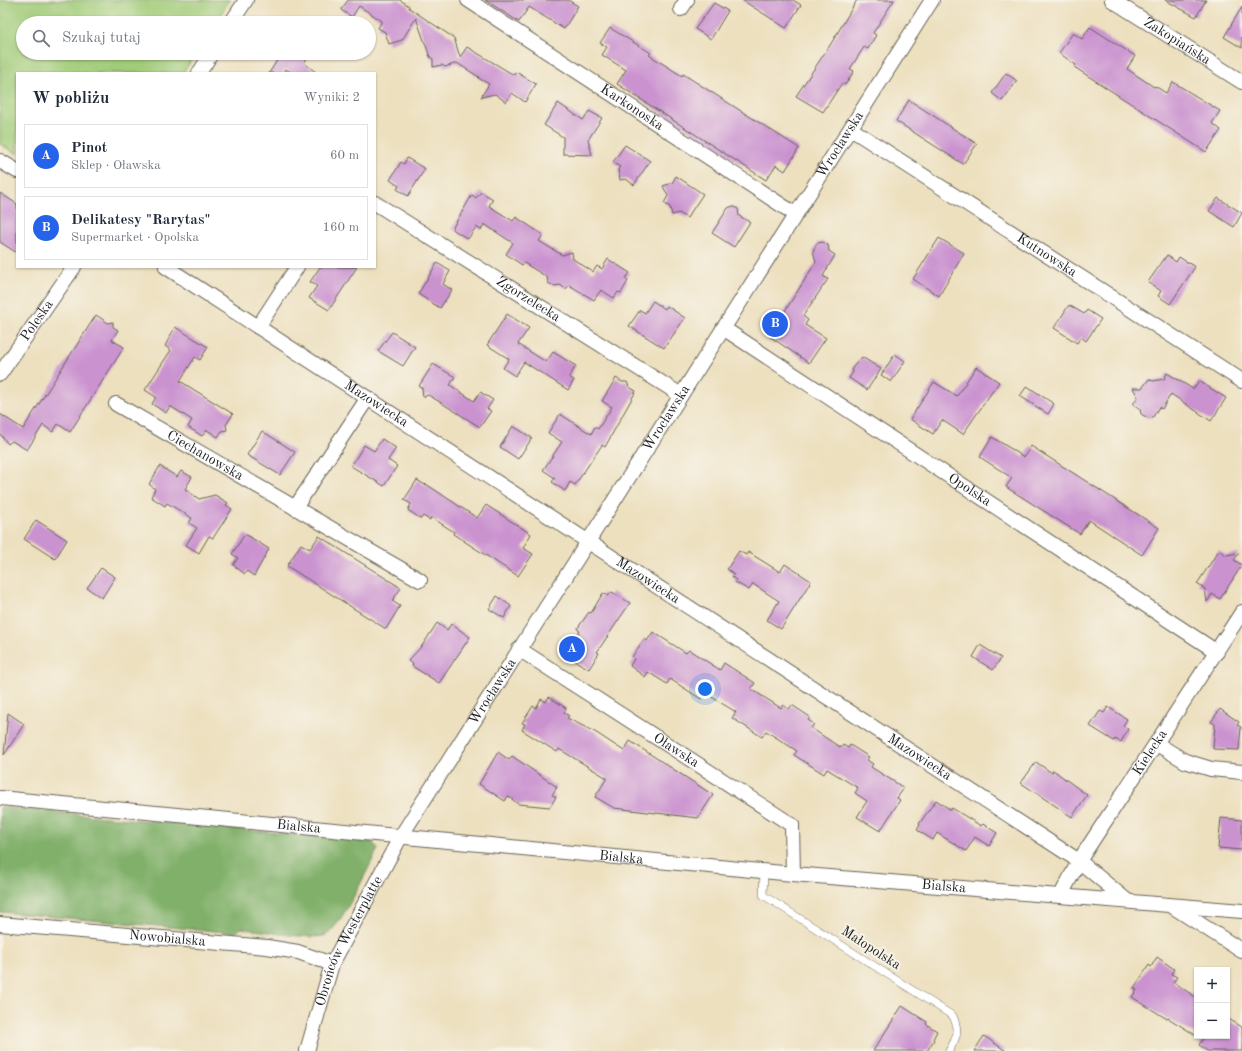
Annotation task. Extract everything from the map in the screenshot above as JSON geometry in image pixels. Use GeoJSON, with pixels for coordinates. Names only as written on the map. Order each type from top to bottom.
{"type":"FeatureCollection","features":[{"type":"Feature","properties":{"kind":"street"},"geometry":{"type":"LineString","coordinates":[[236,16],[246,0]]}},
{"type":"Feature","properties":{"kind":"street","name":"Karkonoska"},"geometry":{"type":"LineString","coordinates":[[468,0],[795,214]]}},
{"type":"Feature","properties":{"kind":"street","name":"Wrocławska"},"geometry":{"type":"LineString","coordinates":[[401,836],[932,0]]}},
{"type":"Feature","properties":{"kind":"street","name":"Zakopiańska"},"geometry":{"type":"LineString","coordinates":[[1112,0],[1242,82]]}},
{"type":"Feature","properties":{"kind":"street"},"geometry":{"type":"LineString","coordinates":[[200,72],[207,60]]}},
{"type":"Feature","properties":{"kind":"street","name":"Kutnowska"},"geometry":{"type":"LineString","coordinates":[[851,129],[1242,381]]}},
{"type":"Feature","properties":{"kind":"street"},"geometry":{"type":"LineString","coordinates":[[0,161],[16,171]]}},
{"type":"Feature","properties":{"kind":"street","name":"Zgorzelecka"},"geometry":{"type":"LineString","coordinates":[[376,204],[681,395]]}},
{"type":"Feature","properties":{"kind":"street","name":"Poleska"},"geometry":{"type":"LineString","coordinates":[[0,374],[73,268]]}},
{"type":"Feature","properties":{"kind":"street","name":"Mazowiecka"},"geometry":{"type":"LineString","coordinates":[[168,268],[366,399],[588,541],[1079,861],[1126,900]]}},
{"type":"Feature","properties":{"kind":"street"},"geometry":{"type":"LineString","coordinates":[[258,327],[296,268]]}},
{"type":"Feature","properties":{"kind":"street","name":"Opolska"},"geometry":{"type":"LineString","coordinates":[[723,328],[1217,652]]}},
{"type":"Feature","properties":{"kind":"street"},"geometry":{"type":"LineString","coordinates":[[295,508],[366,399]]}},
{"type":"Feature","properties":{"kind":"street","name":"Ciechanowska"},"geometry":{"type":"LineString","coordinates":[[116,404],[420,580]]}},
{"type":"Feature","properties":{"kind":"street","name":"Kielecka"},"geometry":{"type":"LineString","coordinates":[[1061,894],[1079,861],[1242,612]]}},
{"type":"Feature","properties":{"kind":"street","name":"Oławska"},"geometry":{"type":"LineString","coordinates":[[519,649],[792,825],[793,874]]}},
{"type":"Feature","properties":{"kind":"street"},"geometry":{"type":"LineString","coordinates":[[1157,744],[1185,761],[1211,769],[1242,772]]}},
{"type":"Feature","properties":{"kind":"street","name":"Bialska"},"geometry":{"type":"LineString","coordinates":[[0,798],[793,874],[1061,894],[1242,911]]}},
{"type":"Feature","properties":{"kind":"street","name":"Obrońców Westerplatte"},"geometry":{"type":"LineString","coordinates":[[307,1051],[332,964],[401,836]]}},
{"type":"Feature","properties":{"kind":"street"},"geometry":{"type":"LineString","coordinates":[[1170,904],[1242,952]]}},
{"type":"Feature","properties":{"kind":"street","name":"Nowobialska"},"geometry":{"type":"LineString","coordinates":[[0,924],[267,947],[298,952],[332,964]]}},
{"type":"Feature","properties":{"kind":"lane","name":"Małopolska"},"geometry":{"type":"LineString","coordinates":[[764,871],[763,894],[953,1016],[958,1026],[957,1037],[949,1051]]}},
{"type":"Feature","properties":{"kind":"green space"},"geometry":{"type":"Polygon","coordinates":[[[0,0],[230,0],[220,16],[16,16],[16,60],[191,60],[184,72],[16,72],[16,153],[0,144],[0,0]]]}},
{"type":"Feature","properties":{"kind":"green space"},"geometry":{"type":"Polygon","coordinates":[[[0,807],[372,842],[378,849],[347,909],[332,930],[326,935],[320,937],[298,936],[241,928],[236,933],[0,912],[0,807]]]}},
{"type":"Feature","properties":{"kind":"building"},"geometry":{"type":"Polygon","coordinates":[[[348,0],[400,0],[409,6],[409,8],[454,38],[460,57],[467,47],[514,75],[516,72],[536,84],[525,102],[512,93],[506,102],[495,94],[481,97],[489,84],[457,63],[445,67],[442,65],[433,67],[433,59],[430,57],[416,18],[402,40],[389,44],[385,32],[378,28],[382,21],[376,16],[359,6],[353,16],[341,10],[348,0]]]}},
{"type":"Feature","properties":{"kind":"building"},"geometry":{"type":"Polygon","coordinates":[[[485,0],[568,0],[578,6],[564,29],[529,7],[519,22],[485,0]]]}},
{"type":"Feature","properties":{"kind":"building"},"geometry":{"type":"Polygon","coordinates":[[[742,0],[793,0],[801,5],[786,28],[742,0]]]}},
{"type":"Feature","properties":{"kind":"building"},"geometry":{"type":"Polygon","coordinates":[[[857,0],[894,0],[873,33],[876,35],[868,49],[864,47],[850,69],[854,71],[845,85],[842,83],[823,112],[796,96],[832,42],[857,0]]]}},
{"type":"Feature","properties":{"kind":"building"},"geometry":{"type":"Polygon","coordinates":[[[1165,0],[1206,0],[1196,17],[1165,0]]]}},
{"type":"Feature","properties":{"kind":"building"},"geometry":{"type":"Polygon","coordinates":[[[714,3],[728,11],[711,39],[695,29],[714,3]]]}},
{"type":"Feature","properties":{"kind":"building"},"geometry":{"type":"Polygon","coordinates":[[[1242,7],[1242,48],[1224,37],[1242,7]]]}},
{"type":"Feature","properties":{"kind":"building"},"geometry":{"type":"Polygon","coordinates":[[[1090,27],[1135,56],[1127,69],[1154,87],[1155,86],[1166,93],[1173,82],[1220,111],[1212,123],[1221,130],[1206,152],[1074,67],[1076,65],[1059,53],[1073,33],[1082,39],[1090,27]]]}},
{"type":"Feature","properties":{"kind":"building"},"geometry":{"type":"Polygon","coordinates":[[[610,28],[651,53],[649,55],[682,76],[683,74],[799,148],[785,171],[776,165],[766,180],[617,84],[626,70],[602,55],[607,47],[600,43],[610,28]]]}},
{"type":"Feature","properties":{"kind":"building"},"geometry":{"type":"Polygon","coordinates":[[[277,60],[306,60],[304,63],[316,72],[291,72],[285,69],[284,72],[270,72],[277,60]]]}},
{"type":"Feature","properties":{"kind":"building"},"geometry":{"type":"Polygon","coordinates":[[[1006,73],[1017,81],[1002,101],[992,93],[1006,73]]]}},
{"type":"Feature","properties":{"kind":"building"},"geometry":{"type":"Polygon","coordinates":[[[909,100],[977,144],[963,164],[896,121],[909,100]]]}},
{"type":"Feature","properties":{"kind":"building"},"geometry":{"type":"Polygon","coordinates":[[[558,103],[583,120],[589,111],[602,118],[588,140],[592,155],[563,154],[563,137],[544,125],[558,103]]]}},
{"type":"Feature","properties":{"kind":"building"},"geometry":{"type":"Polygon","coordinates":[[[625,145],[650,161],[634,185],[626,179],[620,180],[618,169],[620,167],[613,162],[625,145]]]}},
{"type":"Feature","properties":{"kind":"building"},"geometry":{"type":"Polygon","coordinates":[[[407,158],[425,169],[408,196],[397,189],[399,186],[390,180],[401,162],[404,164],[407,158]]]}},
{"type":"Feature","properties":{"kind":"building"},"geometry":{"type":"Polygon","coordinates":[[[676,176],[703,194],[687,218],[679,213],[672,215],[670,207],[664,203],[668,196],[663,186],[672,183],[676,176]]]}},
{"type":"Feature","properties":{"kind":"building"},"geometry":{"type":"Polygon","coordinates":[[[481,192],[493,199],[489,206],[513,221],[516,217],[543,235],[539,241],[562,255],[572,252],[573,259],[593,272],[597,266],[602,269],[608,259],[630,273],[625,279],[628,281],[621,293],[618,292],[614,298],[601,290],[594,300],[569,285],[566,289],[560,285],[554,286],[548,283],[547,277],[524,263],[522,265],[506,254],[513,243],[484,224],[481,230],[476,227],[468,239],[452,229],[472,195],[476,198],[481,192]]]}},
{"type":"Feature","properties":{"kind":"building"},"geometry":{"type":"Polygon","coordinates":[[[0,193],[16,203],[16,252],[0,242],[0,193]]]}},
{"type":"Feature","properties":{"kind":"building"},"geometry":{"type":"Polygon","coordinates":[[[1218,198],[1242,213],[1234,227],[1209,211],[1218,198]]]}},
{"type":"Feature","properties":{"kind":"building"},"geometry":{"type":"Polygon","coordinates":[[[733,206],[738,209],[739,216],[750,222],[734,247],[712,233],[728,208],[733,206]]]}},
{"type":"Feature","properties":{"kind":"building"},"geometry":{"type":"Polygon","coordinates":[[[939,238],[964,253],[939,296],[913,279],[939,238]]]}},
{"type":"Feature","properties":{"kind":"building"},"geometry":{"type":"Polygon","coordinates":[[[823,242],[828,245],[829,251],[835,255],[823,276],[828,279],[803,316],[808,320],[805,325],[826,338],[809,363],[769,336],[816,262],[813,251],[817,243],[823,242]]]}},
{"type":"Feature","properties":{"kind":"building"},"geometry":{"type":"Polygon","coordinates":[[[1167,255],[1176,262],[1179,257],[1195,267],[1170,304],[1158,296],[1161,291],[1148,282],[1167,255]]]}},
{"type":"Feature","properties":{"kind":"building"},"geometry":{"type":"Polygon","coordinates":[[[437,263],[450,271],[443,284],[452,290],[440,308],[418,294],[437,263]]]}},
{"type":"Feature","properties":{"kind":"building"},"geometry":{"type":"Polygon","coordinates":[[[319,268],[356,268],[329,310],[309,298],[317,286],[310,282],[319,268]]]}},
{"type":"Feature","properties":{"kind":"building"},"geometry":{"type":"Polygon","coordinates":[[[653,301],[665,309],[667,306],[685,318],[664,348],[629,326],[640,310],[645,313],[653,301]]]}},
{"type":"Feature","properties":{"kind":"building"},"geometry":{"type":"Polygon","coordinates":[[[1069,305],[1084,314],[1087,310],[1101,319],[1086,341],[1081,337],[1077,343],[1054,328],[1069,305]]]}},
{"type":"Feature","properties":{"kind":"building"},"geometry":{"type":"Polygon","coordinates":[[[507,314],[529,328],[518,344],[546,362],[553,352],[576,366],[569,377],[574,380],[568,390],[524,362],[515,376],[503,368],[509,359],[487,345],[507,314]]]}},
{"type":"Feature","properties":{"kind":"building"},"geometry":{"type":"Polygon","coordinates":[[[96,315],[108,323],[113,322],[113,327],[118,330],[112,340],[124,347],[70,432],[58,424],[53,432],[43,425],[27,450],[12,441],[8,444],[0,434],[0,414],[23,429],[96,315]]]}},
{"type":"Feature","properties":{"kind":"building"},"geometry":{"type":"Polygon","coordinates":[[[175,327],[208,347],[200,360],[195,357],[180,381],[233,414],[226,425],[227,430],[222,431],[218,437],[207,430],[202,436],[188,427],[192,420],[170,406],[166,413],[152,404],[156,397],[145,390],[171,350],[165,346],[175,327]]]}},
{"type":"Feature","properties":{"kind":"building"},"geometry":{"type":"Polygon","coordinates":[[[392,332],[415,347],[403,366],[378,351],[392,332]]]}},
{"type":"Feature","properties":{"kind":"building"},"geometry":{"type":"Polygon","coordinates":[[[895,354],[905,361],[891,382],[881,375],[895,354]]]}},
{"type":"Feature","properties":{"kind":"building"},"geometry":{"type":"Polygon","coordinates":[[[862,357],[881,369],[867,390],[849,378],[853,372],[852,368],[862,357]]]}},
{"type":"Feature","properties":{"kind":"building"},"geometry":{"type":"Polygon","coordinates":[[[433,364],[455,377],[450,385],[474,401],[480,392],[493,400],[487,409],[491,411],[480,427],[428,395],[423,397],[422,388],[419,386],[433,364]]]}},
{"type":"Feature","properties":{"kind":"building"},"geometry":{"type":"Polygon","coordinates":[[[976,367],[999,382],[963,434],[942,420],[933,434],[910,419],[934,382],[957,396],[976,367]]]}},
{"type":"Feature","properties":{"kind":"building"},"geometry":{"type":"Polygon","coordinates":[[[1167,373],[1193,389],[1199,381],[1226,398],[1211,421],[1171,394],[1162,409],[1159,407],[1153,417],[1148,418],[1141,414],[1140,409],[1133,404],[1138,397],[1133,388],[1142,388],[1149,379],[1153,381],[1164,379],[1167,373]]]}},
{"type":"Feature","properties":{"kind":"building"},"geometry":{"type":"Polygon","coordinates":[[[616,378],[622,382],[627,382],[629,387],[636,391],[605,447],[602,445],[575,485],[570,482],[565,491],[552,482],[555,478],[543,470],[562,442],[548,433],[560,414],[591,434],[595,427],[598,429],[612,407],[602,401],[616,378]]]}},
{"type":"Feature","properties":{"kind":"building"},"geometry":{"type":"Polygon","coordinates":[[[1027,386],[1054,404],[1048,414],[1020,396],[1027,386]]]}},
{"type":"Feature","properties":{"kind":"building"},"geometry":{"type":"Polygon","coordinates":[[[513,426],[532,438],[518,459],[500,447],[513,426]]]}},
{"type":"Feature","properties":{"kind":"building"},"geometry":{"type":"Polygon","coordinates":[[[262,431],[295,452],[280,475],[247,455],[262,431]]]}},
{"type":"Feature","properties":{"kind":"building"},"geometry":{"type":"Polygon","coordinates":[[[992,437],[1024,457],[1031,446],[1159,528],[1142,555],[1089,520],[1080,534],[1006,487],[1012,478],[980,457],[992,437]]]}},
{"type":"Feature","properties":{"kind":"building"},"geometry":{"type":"Polygon","coordinates":[[[382,439],[396,448],[388,460],[397,466],[384,486],[351,466],[364,445],[374,451],[382,439]]]}},
{"type":"Feature","properties":{"kind":"building"},"geometry":{"type":"Polygon","coordinates":[[[160,466],[177,477],[181,471],[192,477],[185,489],[199,499],[215,495],[228,503],[226,505],[232,509],[213,538],[209,536],[199,553],[186,545],[197,528],[189,523],[192,518],[167,503],[165,506],[151,497],[155,489],[149,484],[160,466]]]}},
{"type":"Feature","properties":{"kind":"building"},"geometry":{"type":"Polygon","coordinates":[[[417,480],[425,485],[426,484],[477,518],[486,505],[531,534],[523,548],[533,554],[518,576],[453,534],[454,532],[431,517],[430,520],[423,516],[421,519],[408,510],[411,504],[404,500],[417,480]]]}},
{"type":"Feature","properties":{"kind":"building"},"geometry":{"type":"Polygon","coordinates":[[[36,520],[67,540],[55,559],[24,539],[36,520]]]}},
{"type":"Feature","properties":{"kind":"building"},"geometry":{"type":"Polygon","coordinates":[[[245,534],[269,549],[254,576],[247,571],[245,574],[233,565],[238,558],[232,554],[245,534]]]}},
{"type":"Feature","properties":{"kind":"building"},"geometry":{"type":"Polygon","coordinates":[[[319,536],[401,588],[392,601],[400,606],[386,629],[287,566],[301,544],[310,549],[319,536]]]}},
{"type":"Feature","properties":{"kind":"building"},"geometry":{"type":"Polygon","coordinates":[[[1219,550],[1226,555],[1239,553],[1234,560],[1242,565],[1220,599],[1212,594],[1207,602],[1205,589],[1197,584],[1219,550]]]}},
{"type":"Feature","properties":{"kind":"building"},"geometry":{"type":"Polygon","coordinates":[[[739,551],[746,555],[748,552],[780,572],[785,564],[811,581],[781,629],[767,620],[779,601],[753,584],[749,590],[735,582],[736,580],[732,577],[734,574],[727,569],[739,551]]]}},
{"type":"Feature","properties":{"kind":"building"},"geometry":{"type":"Polygon","coordinates":[[[101,568],[115,577],[102,598],[87,588],[101,568]]]}},
{"type":"Feature","properties":{"kind":"building"},"geometry":{"type":"Polygon","coordinates":[[[612,592],[630,603],[597,652],[599,653],[589,669],[570,658],[572,653],[568,650],[580,631],[577,629],[589,612],[591,613],[603,593],[608,596],[612,592]]]}},
{"type":"Feature","properties":{"kind":"building"},"geometry":{"type":"Polygon","coordinates":[[[497,596],[511,606],[504,618],[489,609],[497,596]]]}},
{"type":"Feature","properties":{"kind":"building"},"geometry":{"type":"Polygon","coordinates":[[[437,623],[447,630],[451,624],[470,637],[439,683],[412,666],[413,664],[408,661],[422,646],[437,623]]]}},
{"type":"Feature","properties":{"kind":"building"},"geometry":{"type":"Polygon","coordinates":[[[653,632],[686,653],[689,650],[720,670],[724,663],[755,683],[751,689],[781,708],[783,705],[789,709],[792,705],[810,717],[808,720],[814,724],[811,728],[841,748],[843,745],[848,748],[850,745],[869,757],[867,760],[873,764],[871,767],[904,788],[897,798],[900,800],[880,831],[857,817],[867,801],[855,793],[858,788],[827,769],[824,774],[794,755],[797,751],[766,731],[762,737],[732,718],[736,712],[705,693],[701,699],[670,679],[667,684],[648,672],[645,677],[630,666],[634,659],[632,657],[644,639],[647,641],[653,632]]]}},
{"type":"Feature","properties":{"kind":"building"},"geometry":{"type":"Polygon","coordinates":[[[980,645],[1001,658],[993,670],[973,657],[980,645]]]}},
{"type":"Feature","properties":{"kind":"building"},"geometry":{"type":"Polygon","coordinates":[[[549,697],[566,708],[564,713],[569,716],[567,718],[595,732],[624,751],[630,741],[713,795],[698,818],[614,808],[595,797],[607,778],[559,749],[557,752],[522,730],[525,724],[522,723],[533,706],[536,708],[541,699],[546,702],[549,697]]]}},
{"type":"Feature","properties":{"kind":"building"},"geometry":{"type":"Polygon","coordinates":[[[1108,707],[1127,719],[1123,726],[1128,729],[1121,742],[1115,739],[1114,741],[1090,726],[1100,711],[1104,713],[1108,707]]]}},
{"type":"Feature","properties":{"kind":"building"},"geometry":{"type":"Polygon","coordinates":[[[1220,709],[1239,722],[1237,725],[1241,727],[1239,750],[1213,749],[1215,724],[1211,722],[1220,709]]]}},
{"type":"Feature","properties":{"kind":"building"},"geometry":{"type":"Polygon","coordinates":[[[8,713],[24,724],[4,755],[8,713]]]}},
{"type":"Feature","properties":{"kind":"building"},"geometry":{"type":"Polygon","coordinates":[[[498,752],[509,760],[512,756],[557,787],[552,795],[556,797],[550,807],[518,804],[508,796],[505,801],[479,784],[498,752]]]}},
{"type":"Feature","properties":{"kind":"building"},"geometry":{"type":"Polygon","coordinates":[[[1036,762],[1052,773],[1053,770],[1087,795],[1072,817],[1021,783],[1036,762]]]}},
{"type":"Feature","properties":{"kind":"building"},"geometry":{"type":"Polygon","coordinates":[[[936,800],[951,810],[952,808],[981,826],[983,824],[997,833],[989,846],[975,837],[966,851],[937,833],[933,840],[917,830],[920,825],[919,824],[936,800]]]}},
{"type":"Feature","properties":{"kind":"building"},"geometry":{"type":"Polygon","coordinates":[[[1221,818],[1242,820],[1242,850],[1218,848],[1221,818]]]}},
{"type":"Feature","properties":{"kind":"building"},"geometry":{"type":"Polygon","coordinates":[[[1157,957],[1174,969],[1171,974],[1177,977],[1173,982],[1194,996],[1194,1034],[1132,997],[1137,990],[1134,988],[1149,965],[1151,967],[1157,957]]]}},
{"type":"Feature","properties":{"kind":"building"},"geometry":{"type":"Polygon","coordinates":[[[902,1006],[927,1022],[926,1024],[937,1031],[933,1039],[934,1040],[927,1051],[873,1051],[902,1006]]]}},
{"type":"Feature","properties":{"kind":"building"},"geometry":{"type":"Polygon","coordinates":[[[1230,1020],[1242,1027],[1242,1051],[1207,1051],[1199,1045],[1203,1039],[1230,1039],[1230,1020]]]}},
{"type":"Feature","properties":{"kind":"building"},"geometry":{"type":"Polygon","coordinates":[[[984,1036],[1006,1051],[974,1051],[984,1036]]]}},
{"type":"Feature","properties":{"kind":"place","name":"Delikatesy \"Rarytas\""},"geometry":{"type":"Point","coordinates":[775,324]}},
{"type":"Feature","properties":{"kind":"place","name":"Pinot"},"geometry":{"type":"Point","coordinates":[572,649]}}]}
